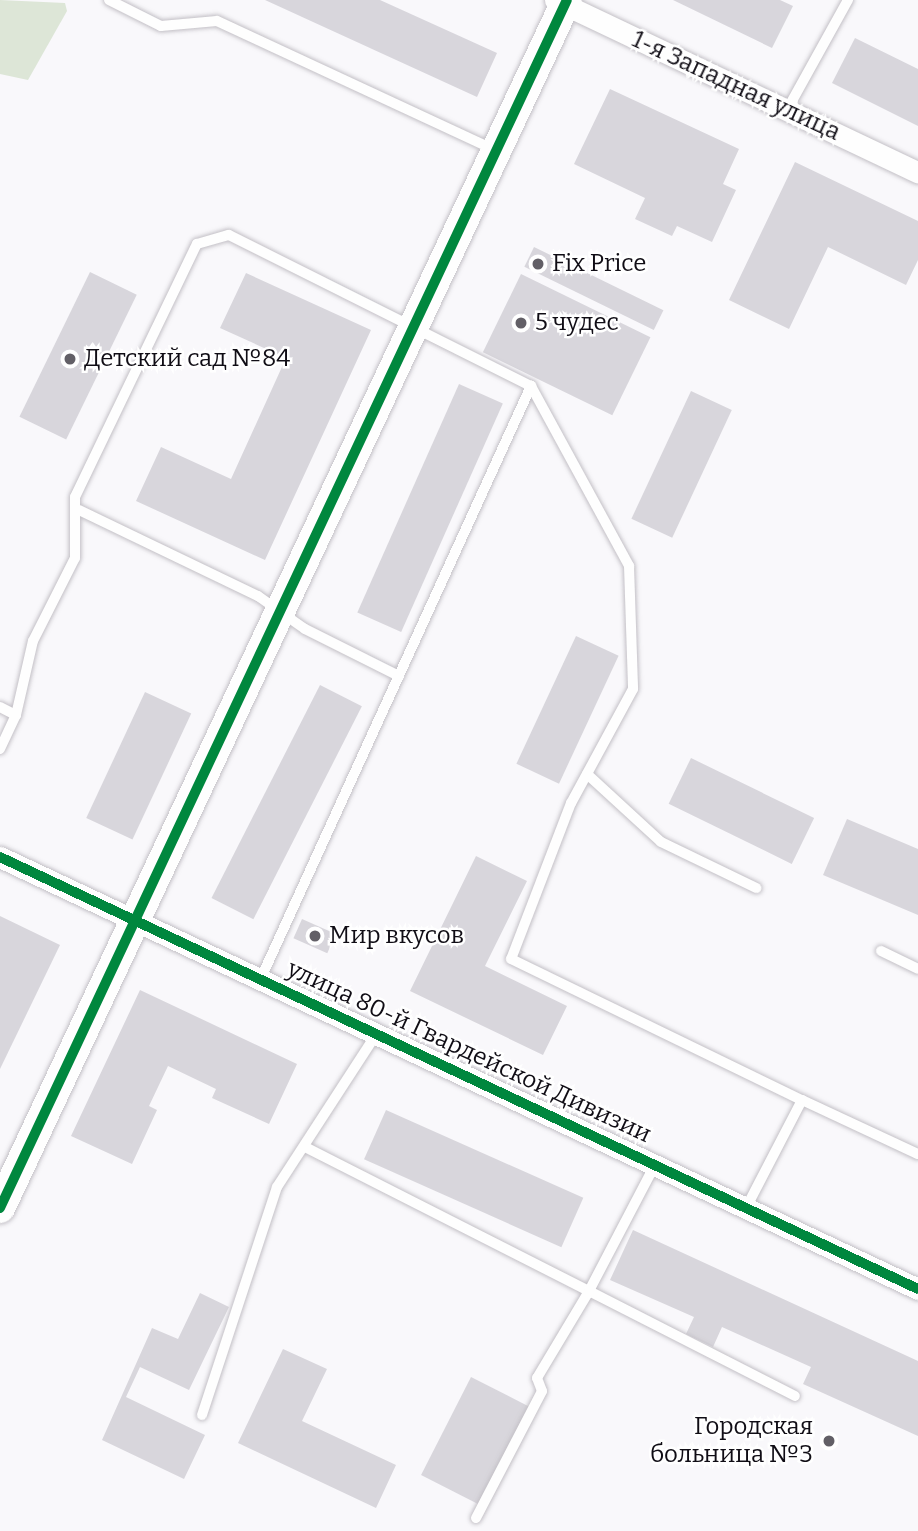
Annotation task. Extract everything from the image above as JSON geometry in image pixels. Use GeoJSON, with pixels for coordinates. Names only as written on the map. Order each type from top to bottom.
{"type":"FeatureCollection","features":[{"type":"Feature","properties":{"kind":"street"},"geometry":{"type":"LineString","coordinates":[[0,1208],[418,330],[562,2]]}},
{"type":"Feature","properties":{"kind":"street","name":"1-я Западная улица"},"geometry":{"type":"LineString","coordinates":[[562,2],[918,172]]}},
{"type":"Feature","properties":{"kind":"street","name":"улица 80-й Гвардейской Дивизии"},"geometry":{"type":"LineString","coordinates":[[0,857],[656,1163],[918,1289]]}},
{"type":"Feature","properties":{"kind":"lane"},"geometry":{"type":"LineString","coordinates":[[109,0],[161,26],[217,21],[498,151]]}},
{"type":"Feature","properties":{"kind":"lane"},"geometry":{"type":"LineString","coordinates":[[788,110],[848,0]]}},
{"type":"Feature","properties":{"kind":"lane"},"geometry":{"type":"LineString","coordinates":[[0,749],[16,715],[33,641],[75,558],[79,510],[75,497],[93,456],[197,244],[211,236],[229,235],[531,386],[629,566],[633,689],[587,774],[511,959],[918,1154]]}},
{"type":"Feature","properties":{"kind":"lane"},"geometry":{"type":"LineString","coordinates":[[261,978],[531,386]]}},
{"type":"Feature","properties":{"kind":"lane"},"geometry":{"type":"LineString","coordinates":[[79,510],[258,596],[283,615],[400,676]]}},
{"type":"Feature","properties":{"kind":"lane"},"geometry":{"type":"LineString","coordinates":[[0,707],[16,715]]}},
{"type":"Feature","properties":{"kind":"lane"},"geometry":{"type":"LineString","coordinates":[[587,774],[661,842],[756,888]]}},
{"type":"Feature","properties":{"kind":"lane"},"geometry":{"type":"LineString","coordinates":[[881,951],[918,969]]}},
{"type":"Feature","properties":{"kind":"lane"},"geometry":{"type":"LineString","coordinates":[[202,1415],[277,1187],[307,1148],[377,1033]]}},
{"type":"Feature","properties":{"kind":"lane"},"geometry":{"type":"LineString","coordinates":[[747,1206],[802,1100]]}},
{"type":"Feature","properties":{"kind":"lane"},"geometry":{"type":"LineString","coordinates":[[307,1148],[795,1396]]}},
{"type":"Feature","properties":{"kind":"lane"},"geometry":{"type":"LineString","coordinates":[[476,1518],[542,1391],[537,1378],[589,1291],[656,1163]]}},
{"type":"Feature","properties":{"kind":"green space"},"geometry":{"type":"Polygon","coordinates":[[[0,0],[65,3],[67,11],[28,80],[0,74],[0,0]]]}},
{"type":"Feature","properties":{"kind":"building"},"geometry":{"type":"Polygon","coordinates":[[[265,0],[380,0],[497,53],[477,97],[265,0]]]}},
{"type":"Feature","properties":{"kind":"building"},"geometry":{"type":"Polygon","coordinates":[[[673,0],[780,0],[793,6],[772,48],[673,0]]]}},
{"type":"Feature","properties":{"kind":"building"},"geometry":{"type":"Polygon","coordinates":[[[855,38],[918,69],[918,126],[832,83],[855,38]]]}},
{"type":"Feature","properties":{"kind":"building"},"geometry":{"type":"Polygon","coordinates":[[[610,89],[739,149],[723,184],[736,190],[712,242],[677,226],[672,236],[635,219],[645,198],[574,164],[610,89]]]}},
{"type":"Feature","properties":{"kind":"building"},"geometry":{"type":"Polygon","coordinates":[[[795,162],[918,221],[918,260],[906,285],[828,247],[789,329],[729,300],[795,162]]]}},
{"type":"Feature","properties":{"kind":"building"},"geometry":{"type":"Polygon","coordinates":[[[534,247],[663,310],[654,330],[524,267],[534,247]]]}},
{"type":"Feature","properties":{"kind":"building"},"geometry":{"type":"Polygon","coordinates":[[[90,272],[137,295],[66,440],[19,417],[90,272]]]}},
{"type":"Feature","properties":{"kind":"building"},"geometry":{"type":"Polygon","coordinates":[[[246,273],[371,330],[265,560],[136,501],[161,447],[231,479],[286,358],[220,328],[246,273]]]}},
{"type":"Feature","properties":{"kind":"building"},"geometry":{"type":"Polygon","coordinates":[[[521,274],[650,337],[612,415],[483,352],[521,274]]]}},
{"type":"Feature","properties":{"kind":"building"},"geometry":{"type":"Polygon","coordinates":[[[459,384],[503,404],[401,632],[357,612],[459,384]]]}},
{"type":"Feature","properties":{"kind":"building"},"geometry":{"type":"Polygon","coordinates":[[[691,391],[732,410],[672,538],[631,519],[691,391]]]}},
{"type":"Feature","properties":{"kind":"building"},"geometry":{"type":"Polygon","coordinates":[[[576,636],[619,656],[559,784],[516,764],[576,636]]]}},
{"type":"Feature","properties":{"kind":"building"},"geometry":{"type":"Polygon","coordinates":[[[320,685],[362,706],[253,919],[211,898],[320,685]]]}},
{"type":"Feature","properties":{"kind":"building"},"geometry":{"type":"Polygon","coordinates":[[[145,692],[191,714],[132,840],[86,818],[145,692]]]}},
{"type":"Feature","properties":{"kind":"building"},"geometry":{"type":"Polygon","coordinates":[[[691,758],[814,818],[792,864],[669,804],[691,758]]]}},
{"type":"Feature","properties":{"kind":"building"},"geometry":{"type":"Polygon","coordinates":[[[847,819],[918,849],[918,915],[823,875],[847,819]]]}},
{"type":"Feature","properties":{"kind":"building"},"geometry":{"type":"Polygon","coordinates":[[[476,856],[527,881],[485,966],[567,1006],[543,1055],[410,991],[476,856]]]}},
{"type":"Feature","properties":{"kind":"building"},"geometry":{"type":"Polygon","coordinates":[[[0,916],[60,945],[0,1069],[0,916]]]}},
{"type":"Feature","properties":{"kind":"building","name":"Мир вкусов"},"geometry":{"type":"Polygon","coordinates":[[[302,919],[336,934],[327,953],[293,938],[302,919]]]}},
{"type":"Feature","properties":{"kind":"building"},"geometry":{"type":"Polygon","coordinates":[[[140,990],[297,1064],[269,1124],[212,1098],[216,1089],[168,1066],[149,1106],[157,1110],[132,1164],[71,1136],[140,990]]]}},
{"type":"Feature","properties":{"kind":"building"},"geometry":{"type":"Polygon","coordinates":[[[386,1110],[583,1198],[561,1247],[364,1159],[386,1110]]]}},
{"type":"Feature","properties":{"kind":"building"},"geometry":{"type":"Polygon","coordinates":[[[633,1230],[918,1361],[918,1436],[803,1384],[811,1367],[722,1327],[713,1347],[686,1334],[694,1317],[610,1280],[633,1230]]]}},
{"type":"Feature","properties":{"kind":"building"},"geometry":{"type":"Polygon","coordinates":[[[200,1293],[229,1307],[189,1390],[140,1367],[126,1397],[205,1435],[184,1479],[102,1440],[152,1328],[178,1339],[200,1293]]]}},
{"type":"Feature","properties":{"kind":"building"},"geometry":{"type":"Polygon","coordinates":[[[283,1349],[327,1369],[302,1421],[396,1465],[376,1508],[238,1443],[283,1349]]]}},
{"type":"Feature","properties":{"kind":"building"},"geometry":{"type":"Polygon","coordinates":[[[471,1377],[529,1407],[479,1505],[421,1475],[471,1377]]]}},
{"type":"Feature","properties":{"kind":"cycle path"},"geometry":{"type":"LineString","coordinates":[[0,1208],[567,0]]}},
{"type":"Feature","properties":{"kind":"cycle path"},"geometry":{"type":"LineString","coordinates":[[0,857],[918,1289]]}},
{"type":"Feature","properties":{"kind":"place","name":"Fix Price"},"geometry":{"type":"Point","coordinates":[538,264]}},
{"type":"Feature","properties":{"kind":"place","name":"5 чудес"},"geometry":{"type":"Point","coordinates":[521,323]}},
{"type":"Feature","properties":{"kind":"place","name":"Детский сад №84"},"geometry":{"type":"Point","coordinates":[70,359]}},
{"type":"Feature","properties":{"kind":"place","name":"Мир вкусов"},"geometry":{"type":"Point","coordinates":[315,936]}},
{"type":"Feature","properties":{"kind":"place","name":"Городская больница №3"},"geometry":{"type":"Point","coordinates":[829,1441]}}]}
